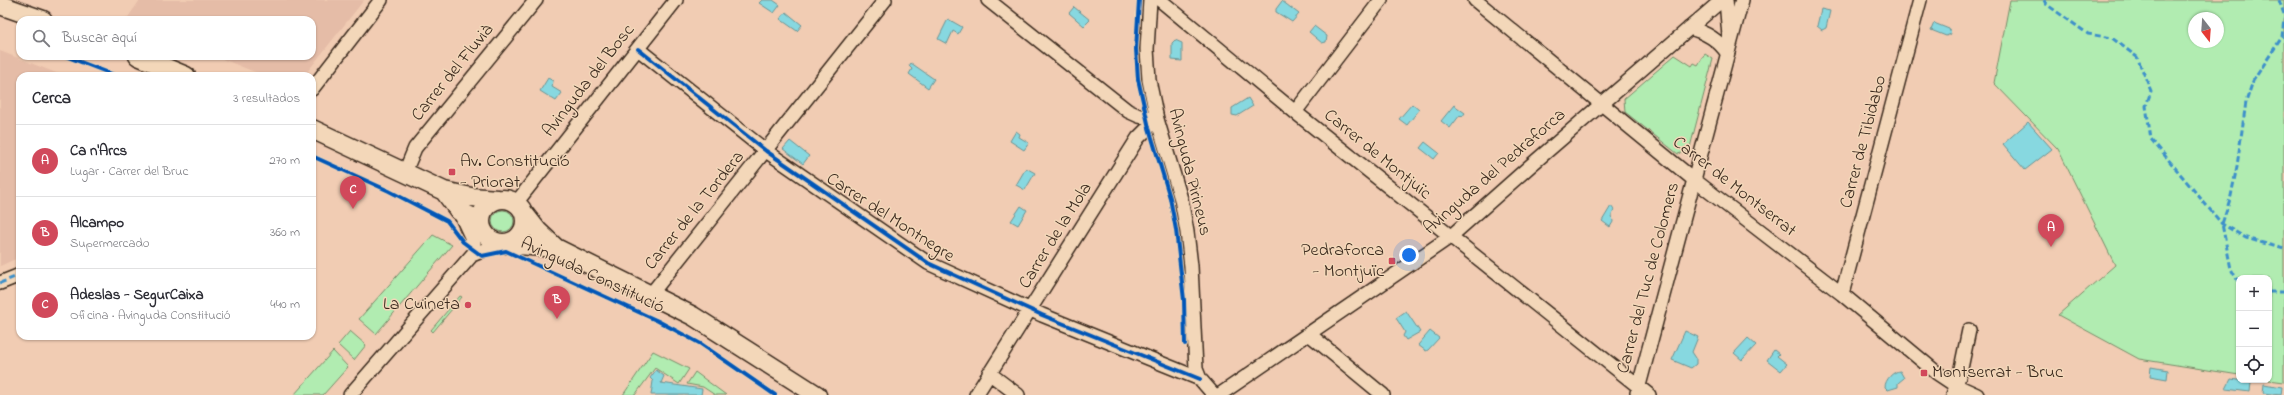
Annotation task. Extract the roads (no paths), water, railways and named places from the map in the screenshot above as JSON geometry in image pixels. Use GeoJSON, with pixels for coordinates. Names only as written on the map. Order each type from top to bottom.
{"type":"FeatureCollection","features":[{"type":"Feature","properties":{"kind":"street"},"geometry":{"type":"LineString","coordinates":[[316,85],[381,0]]}},
{"type":"Feature","properties":{"kind":"street","name":"Carrer del Fluvià"},"geometry":{"type":"LineString","coordinates":[[405,172],[415,148],[536,0]]}},
{"type":"Feature","properties":{"kind":"street","name":"Avinguda del Bosc"},"geometry":{"type":"LineString","coordinates":[[519,208],[676,0]]}},
{"type":"Feature","properties":{"kind":"street","name":"Carrer de la Tordera"},"geometry":{"type":"LineString","coordinates":[[651,294],[885,0]]}},
{"type":"Feature","properties":{"kind":"street"},"geometry":{"type":"LineString","coordinates":[[988,0],[1128,111],[1157,119]]}},
{"type":"Feature","properties":{"kind":"street","name":"Avinguda Pirineus"},"geometry":{"type":"LineString","coordinates":[[1150,0],[1146,49],[1149,80],[1157,119],[1181,199],[1187,232],[1193,289],[1196,369],[1200,379],[1214,395]]}},
{"type":"Feature","properties":{"kind":"street","name":"Carrer de Montjuïc"},"geometry":{"type":"LineString","coordinates":[[1160,0],[1295,112],[1641,392]]}},
{"type":"Feature","properties":{"kind":"street"},"geometry":{"type":"LineString","coordinates":[[1295,112],[1381,0]]}},
{"type":"Feature","properties":{"kind":"street","name":"Carrer de Montserrat"},"geometry":{"type":"LineString","coordinates":[[1475,0],[1693,179],[1842,294],[1954,390],[1976,395]]}},
{"type":"Feature","properties":{"kind":"street","name":"Avinguda del Pedraforca"},"geometry":{"type":"LineString","coordinates":[[1219,395],[1450,237],[1722,0]]}},
{"type":"Feature","properties":{"kind":"street","name":"Carrer del Tuc de Colomers"},"geometry":{"type":"LineString","coordinates":[[1726,0],[1728,50]]}},
{"type":"Feature","properties":{"kind":"street","name":"Carrer del Tuc de Colomers"},"geometry":{"type":"LineString","coordinates":[[1641,392],[1693,179],[1742,0]]}},
{"type":"Feature","properties":{"kind":"street","name":"Carrer de Tibidabo"},"geometry":{"type":"LineString","coordinates":[[1842,294],[1920,0]]}},
{"type":"Feature","properties":{"kind":"street"},"geometry":{"type":"LineString","coordinates":[[0,5],[32,16]]}},
{"type":"Feature","properties":{"kind":"street"},"geometry":{"type":"LineString","coordinates":[[1689,28],[1701,31],[1728,50]]}},
{"type":"Feature","properties":{"kind":"street","name":"Carrer del Montnegre"},"geometry":{"type":"LineString","coordinates":[[638,49],[766,151],[928,263],[1031,310],[1200,379]]}},
{"type":"Feature","properties":{"kind":"street"},"geometry":{"type":"LineString","coordinates":[[148,60],[176,72]]}},
{"type":"Feature","properties":{"kind":"street","name":"Carrer de la Mola"},"geometry":{"type":"LineString","coordinates":[[976,395],[1031,310],[1138,138],[1157,119]]}},
{"type":"Feature","properties":{"kind":"street"},"geometry":{"type":"LineString","coordinates":[[316,131],[444,191],[471,197],[505,199],[519,208],[525,219],[523,232],[513,242],[503,244],[487,238],[477,239]]}},
{"type":"Feature","properties":{"kind":"street"},"geometry":{"type":"LineString","coordinates":[[444,191],[459,211],[474,218],[477,239]]}},
{"type":"Feature","properties":{"kind":"street"},"geometry":{"type":"LineString","coordinates":[[350,395],[477,239],[482,212],[497,199]]}},
{"type":"Feature","properties":{"kind":"street","name":"Avinguda Constitució"},"geometry":{"type":"LineString","coordinates":[[519,208],[538,231],[556,248],[693,316],[817,395]]}},
{"type":"Feature","properties":{"kind":"street","name":"Avinguda Constitució"},"geometry":{"type":"LineString","coordinates":[[503,244],[556,248]]}},
{"type":"Feature","properties":{"kind":"street"},"geometry":{"type":"LineString","coordinates":[[0,283],[16,277]]}},
{"type":"Feature","properties":{"kind":"street"},"geometry":{"type":"LineString","coordinates":[[1954,390],[1960,373],[1969,330]]}},
{"type":"Feature","properties":{"kind":"street"},"geometry":{"type":"LineString","coordinates":[[1309,334],[1383,395]]}},
{"type":"Feature","properties":{"kind":"street"},"geometry":{"type":"LineString","coordinates":[[989,373],[1018,395]]}},
{"type":"Feature","properties":{"kind":"water"},"geometry":{"type":"Polygon","coordinates":[[[762,0],[773,0],[780,5],[774,13],[759,3],[762,0]]]}},
{"type":"Feature","properties":{"kind":"water"},"geometry":{"type":"Polygon","coordinates":[[[1282,1],[1299,14],[1292,22],[1276,12],[1276,9],[1282,1]]]}},
{"type":"Feature","properties":{"kind":"water"},"geometry":{"type":"Polygon","coordinates":[[[1074,7],[1090,20],[1084,26],[1069,13],[1074,7]]]}},
{"type":"Feature","properties":{"kind":"water"},"geometry":{"type":"Polygon","coordinates":[[[1821,9],[1830,11],[1826,28],[1822,30],[1817,26],[1821,9]]]}},
{"type":"Feature","properties":{"kind":"water"},"geometry":{"type":"Polygon","coordinates":[[[786,12],[802,25],[797,31],[780,19],[786,12]]]}},
{"type":"Feature","properties":{"kind":"water"},"geometry":{"type":"Polygon","coordinates":[[[948,19],[962,27],[958,34],[953,31],[947,44],[938,39],[948,19]]]}},
{"type":"Feature","properties":{"kind":"water"},"geometry":{"type":"Polygon","coordinates":[[[1934,23],[1949,29],[1951,34],[1946,36],[1931,30],[1934,23]]]}},
{"type":"Feature","properties":{"kind":"water"},"geometry":{"type":"Polygon","coordinates":[[[1314,26],[1327,36],[1326,42],[1322,43],[1309,32],[1314,26]]]}},
{"type":"Feature","properties":{"kind":"water"},"geometry":{"type":"Polygon","coordinates":[[[1175,40],[1182,43],[1182,61],[1172,60],[1172,43],[1175,40]]]}},
{"type":"Feature","properties":{"kind":"water"},"geometry":{"type":"Polygon","coordinates":[[[911,63],[934,79],[928,88],[909,74],[912,69],[909,66],[911,63]]]}},
{"type":"Feature","properties":{"kind":"water"},"geometry":{"type":"Polygon","coordinates":[[[548,78],[553,81],[552,87],[562,93],[556,101],[540,91],[548,78]]]}},
{"type":"Feature","properties":{"kind":"water"},"geometry":{"type":"Polygon","coordinates":[[[1248,98],[1253,106],[1237,116],[1232,115],[1232,108],[1248,98]]]}},
{"type":"Feature","properties":{"kind":"water"},"geometry":{"type":"Polygon","coordinates":[[[1412,104],[1419,110],[1407,125],[1399,119],[1412,104]]]}},
{"type":"Feature","properties":{"kind":"water"},"geometry":{"type":"Polygon","coordinates":[[[1454,105],[1465,113],[1462,117],[1460,115],[1450,128],[1441,121],[1454,105]]]}},
{"type":"Feature","properties":{"kind":"water"},"geometry":{"type":"Polygon","coordinates":[[[2028,122],[2052,149],[2025,170],[2003,144],[2028,122]]]}},
{"type":"Feature","properties":{"kind":"water"},"geometry":{"type":"Polygon","coordinates":[[[1016,131],[1020,134],[1019,137],[1029,143],[1024,150],[1010,141],[1016,131]]]}},
{"type":"Feature","properties":{"kind":"water"},"geometry":{"type":"Polygon","coordinates":[[[790,141],[809,156],[803,164],[783,149],[790,141]]]}},
{"type":"Feature","properties":{"kind":"water"},"geometry":{"type":"Polygon","coordinates":[[[1425,142],[1439,153],[1434,159],[1420,148],[1425,142]]]}},
{"type":"Feature","properties":{"kind":"water"},"geometry":{"type":"Polygon","coordinates":[[[1026,168],[1035,173],[1025,190],[1016,185],[1026,168]]]}},
{"type":"Feature","properties":{"kind":"water"},"geometry":{"type":"Polygon","coordinates":[[[1021,206],[1027,210],[1018,225],[1011,221],[1021,206]]]}},
{"type":"Feature","properties":{"kind":"water"},"geometry":{"type":"Polygon","coordinates":[[[1611,206],[1614,210],[1612,215],[1613,222],[1610,227],[1602,221],[1611,206]]]}},
{"type":"Feature","properties":{"kind":"water"},"geometry":{"type":"Polygon","coordinates":[[[1406,311],[1420,332],[1406,340],[1403,336],[1405,332],[1396,318],[1406,311]]]}},
{"type":"Feature","properties":{"kind":"water"},"geometry":{"type":"Polygon","coordinates":[[[1430,331],[1439,338],[1426,351],[1418,345],[1430,331]]]}},
{"type":"Feature","properties":{"kind":"water"},"geometry":{"type":"Polygon","coordinates":[[[1685,331],[1698,337],[1692,352],[1696,358],[1696,364],[1691,368],[1672,360],[1685,331]]]}},
{"type":"Feature","properties":{"kind":"water"},"geometry":{"type":"Polygon","coordinates":[[[1748,338],[1756,345],[1742,360],[1734,353],[1748,338]]]}},
{"type":"Feature","properties":{"kind":"water"},"geometry":{"type":"Polygon","coordinates":[[[1774,350],[1779,354],[1777,356],[1787,364],[1781,371],[1767,360],[1774,350]]]}},
{"type":"Feature","properties":{"kind":"water"},"geometry":{"type":"Polygon","coordinates":[[[2151,367],[2168,370],[2167,379],[2150,376],[2151,367]]]}},
{"type":"Feature","properties":{"kind":"water"},"geometry":{"type":"Polygon","coordinates":[[[656,370],[664,376],[661,383],[702,389],[701,395],[651,395],[653,381],[650,378],[656,370]]]}},
{"type":"Feature","properties":{"kind":"water"},"geometry":{"type":"Polygon","coordinates":[[[1900,371],[1904,378],[1898,383],[1898,387],[1888,390],[1885,387],[1885,384],[1888,379],[1892,374],[1900,371]]]}},
{"type":"Feature","properties":{"kind":"water"},"geometry":{"type":"Polygon","coordinates":[[[2231,379],[2236,380],[2236,383],[2251,383],[2250,392],[2226,389],[2231,379]]]}},
{"type":"Feature","properties":{"kind":"water"},"geometry":{"type":"Polygon","coordinates":[[[2264,384],[2282,387],[2281,395],[2263,393],[2264,384]]]}},
{"type":"Feature","properties":{"kind":"place","name":"Av. Constitució - Priorat"},"geometry":{"type":"Point","coordinates":[452,172]}},
{"type":"Feature","properties":{"kind":"place","name":"Adeslas - SegurCaixa"},"geometry":{"type":"Point","coordinates":[353,209]}},
{"type":"Feature","properties":{"kind":"place","name":"Ca n'Arcs"},"geometry":{"type":"Point","coordinates":[2051,247]}},
{"type":"Feature","properties":{"kind":"place","name":"Pedraforca - Montjuïc"},"geometry":{"type":"Point","coordinates":[1392,261]}},
{"type":"Feature","properties":{"kind":"place","name":"La Cuineta"},"geometry":{"type":"Point","coordinates":[468,305]}},
{"type":"Feature","properties":{"kind":"place","name":"Alcampo"},"geometry":{"type":"Point","coordinates":[557,319]}},
{"type":"Feature","properties":{"kind":"place","name":"Montserrat - Bruc"},"geometry":{"type":"Point","coordinates":[1924,373]}}]}
